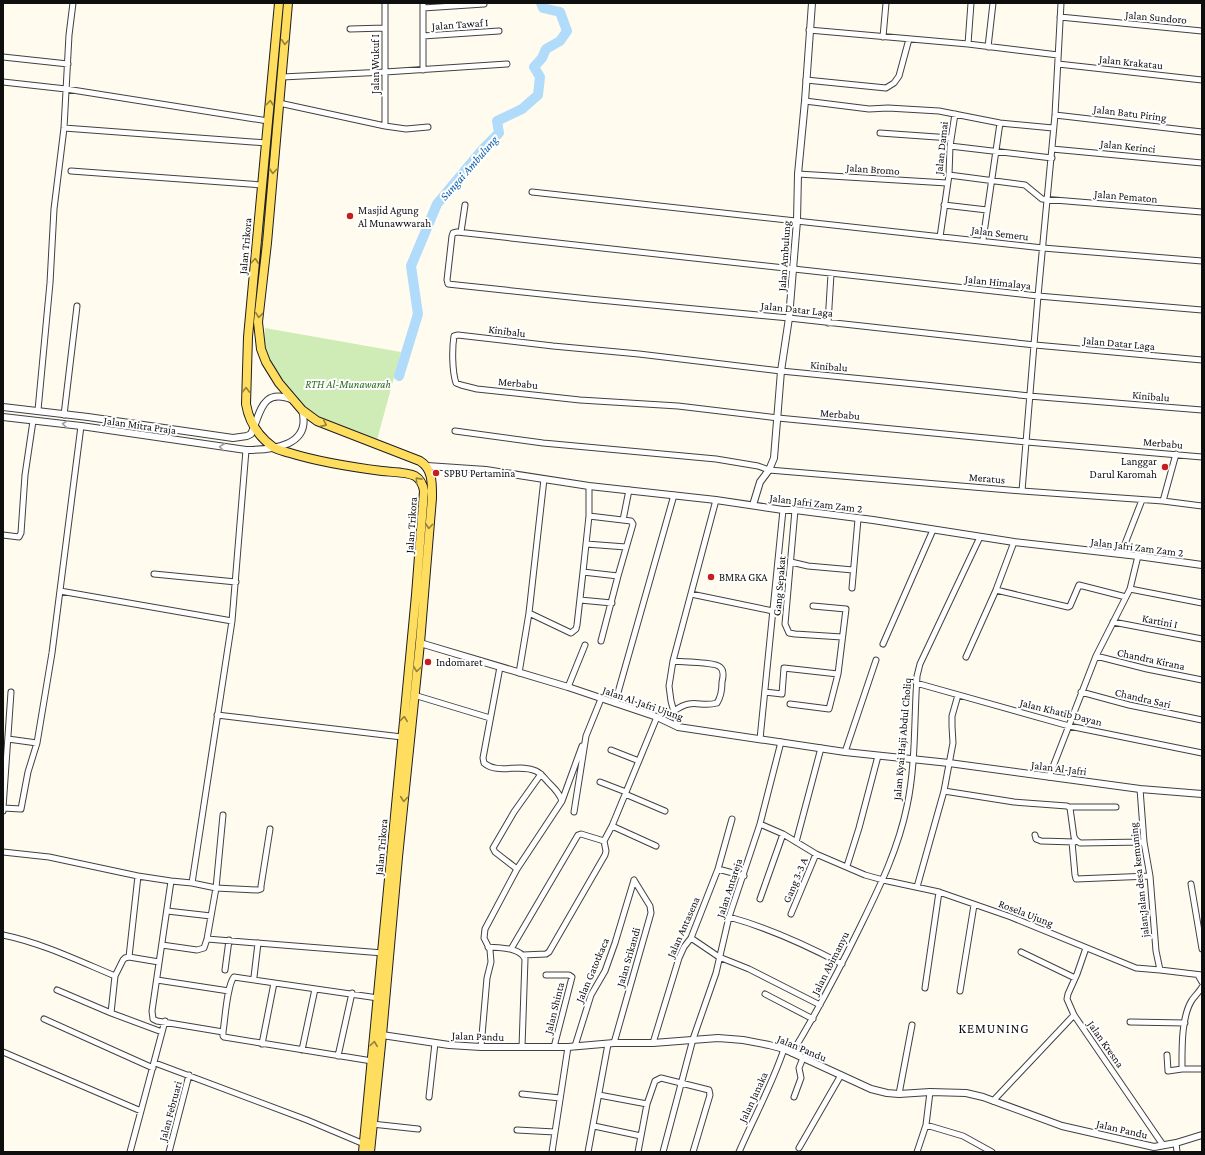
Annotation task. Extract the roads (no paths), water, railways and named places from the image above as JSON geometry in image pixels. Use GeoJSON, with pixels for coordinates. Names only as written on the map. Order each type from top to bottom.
{"type":"FeatureCollection","features":[{"type":"Feature","properties":{"kind":"main road"},"geometry":{"type":"LineString","coordinates":[[279,4],[288,4]]}},
{"type":"Feature","properties":{"kind":"main road","name":"Jalan Trikora"},"geometry":{"type":"LineString","coordinates":[[279,4],[248,337],[246,391],[248,415],[254,428],[262,438],[274,448],[317,460],[415,476],[419,480],[424,491],[421,583]]}},
{"type":"Feature","properties":{"kind":"main road","name":"Jalan Trikora"},"geometry":{"type":"LineString","coordinates":[[288,4],[267,243],[258,322],[261,349],[271,372],[302,410],[325,425],[420,460],[426,466],[432,478],[420,596],[402,737],[372,1061],[373,1082],[370,1152]]}},
{"type":"Feature","properties":{"kind":"main road"},"geometry":{"type":"LineString","coordinates":[[257,242],[267,243]]}},
{"type":"Feature","properties":{"kind":"main road","name":"Jalan Trikora"},"geometry":{"type":"LineString","coordinates":[[364,1148],[373,1082],[382,1035],[420,643],[420,596]]}},
{"type":"Feature","properties":{"kind":"street"},"geometry":{"type":"LineString","coordinates":[[38,410],[50,283],[54,210],[64,128],[69,35],[73,3]]}},
{"type":"Feature","properties":{"kind":"street","name":"Jalan Wukuf I"},"geometry":{"type":"LineString","coordinates":[[385,3],[385,126]]}},
{"type":"Feature","properties":{"kind":"street","name":"Jalan Ambulung"},"geometry":{"type":"LineString","coordinates":[[752,505],[760,482],[769,470],[774,458],[781,371],[789,318],[797,221],[798,174],[812,3]]}},
{"type":"Feature","properties":{"kind":"street"},"geometry":{"type":"LineString","coordinates":[[883,37],[886,3]]}},
{"type":"Feature","properties":{"kind":"street"},"geometry":{"type":"LineString","coordinates":[[968,44],[971,3]]}},
{"type":"Feature","properties":{"kind":"street"},"geometry":{"type":"LineString","coordinates":[[988,47],[993,3]]}},
{"type":"Feature","properties":{"kind":"street"},"geometry":{"type":"LineString","coordinates":[[1022,491],[1038,296],[1052,158],[1061,3]]}},
{"type":"Feature","properties":{"kind":"street"},"geometry":{"type":"LineString","coordinates":[[423,70],[423,6],[484,4]]}},
{"type":"Feature","properties":{"kind":"street","name":"Jalan Sundoro"},"geometry":{"type":"LineString","coordinates":[[1060,17],[1202,31]]}},
{"type":"Feature","properties":{"kind":"street"},"geometry":{"type":"LineString","coordinates":[[350,29],[385,28]]}},
{"type":"Feature","properties":{"kind":"street"},"geometry":{"type":"LineString","coordinates":[[810,30],[968,44],[1058,55]]}},
{"type":"Feature","properties":{"kind":"street","name":"Jalan Tawaf I"},"geometry":{"type":"LineString","coordinates":[[423,36],[499,31]]}},
{"type":"Feature","properties":{"kind":"street"},"geometry":{"type":"LineString","coordinates":[[806,80],[886,88],[894,84],[899,76],[909,39]]}},
{"type":"Feature","properties":{"kind":"street"},"geometry":{"type":"LineString","coordinates":[[3,56],[68,64]]}},
{"type":"Feature","properties":{"kind":"street"},"geometry":{"type":"LineString","coordinates":[[282,77],[507,64]]}},
{"type":"Feature","properties":{"kind":"street","name":"Jalan Krakatau"},"geometry":{"type":"LineString","coordinates":[[1058,64],[1202,80]]}},
{"type":"Feature","properties":{"kind":"street"},"geometry":{"type":"LineString","coordinates":[[3,82],[66,89],[268,121]]}},
{"type":"Feature","properties":{"kind":"street"},"geometry":{"type":"LineString","coordinates":[[805,101],[870,109],[888,108],[939,111],[955,114]]}},
{"type":"Feature","properties":{"kind":"street"},"geometry":{"type":"LineString","coordinates":[[279,103],[385,126],[406,129],[428,127]]}},
{"type":"Feature","properties":{"kind":"street","name":"Jalan Damai"},"geometry":{"type":"LineString","coordinates":[[940,237],[949,175],[950,146],[955,114],[1000,123],[1053,128]]}},
{"type":"Feature","properties":{"kind":"street","name":"Jalan Batu Piring"},"geometry":{"type":"LineString","coordinates":[[1055,115],[1202,132]]}},
{"type":"Feature","properties":{"kind":"street"},"geometry":{"type":"LineString","coordinates":[[983,240],[1000,123]]}},
{"type":"Feature","properties":{"kind":"street"},"geometry":{"type":"LineString","coordinates":[[64,128],[266,143]]}},
{"type":"Feature","properties":{"kind":"street"},"geometry":{"type":"LineString","coordinates":[[880,133],[951,138]]}},
{"type":"Feature","properties":{"kind":"street"},"geometry":{"type":"LineString","coordinates":[[950,146],[1052,158]]}},
{"type":"Feature","properties":{"kind":"street","name":"Jalan Kerinci"},"geometry":{"type":"LineString","coordinates":[[1052,149],[1202,163]]}},
{"type":"Feature","properties":{"kind":"street"},"geometry":{"type":"LineString","coordinates":[[71,171],[262,185]]}},
{"type":"Feature","properties":{"kind":"street","name":"Jalan Bromo"},"geometry":{"type":"LineString","coordinates":[[798,174],[947,183]]}},
{"type":"Feature","properties":{"kind":"street"},"geometry":{"type":"LineString","coordinates":[[949,175],[1025,185],[1040,197],[1048,199]]}},
{"type":"Feature","properties":{"kind":"street","name":"Jalan Semeru"},"geometry":{"type":"LineString","coordinates":[[532,192],[940,237],[983,240],[1043,248],[1202,261]]}},
{"type":"Feature","properties":{"kind":"street","name":"Jalan Pematon"},"geometry":{"type":"LineString","coordinates":[[1048,199],[1202,212]]}},
{"type":"Feature","properties":{"kind":"street"},"geometry":{"type":"LineString","coordinates":[[461,232],[465,205]]}},
{"type":"Feature","properties":{"kind":"street"},"geometry":{"type":"LineString","coordinates":[[944,205],[987,210]]}},
{"type":"Feature","properties":{"kind":"street","name":"Jalan Datar Laga"},"geometry":{"type":"LineString","coordinates":[[461,232],[455,232],[452,236],[447,280],[449,284],[789,318],[1035,345],[1202,360]]}},
{"type":"Feature","properties":{"kind":"street","name":"Jalan Himalaya"},"geometry":{"type":"LineString","coordinates":[[461,232],[1038,296],[1202,310]]}},
{"type":"Feature","properties":{"kind":"street"},"geometry":{"type":"LineString","coordinates":[[828,323],[831,274]]}},
{"type":"Feature","properties":{"kind":"street"},"geometry":{"type":"LineString","coordinates":[[64,415],[76,306]]}},
{"type":"Feature","properties":{"kind":"street","name":"Kinibalu"},"geometry":{"type":"LineString","coordinates":[[455,336],[458,335],[781,371],[1029,396],[1202,410]]}},
{"type":"Feature","properties":{"kind":"street","name":"Merbabu"},"geometry":{"type":"LineString","coordinates":[[455,336],[453,343],[454,375],[456,383],[477,389],[580,400],[678,406],[778,418],[1202,457]]}},
{"type":"Feature","properties":{"kind":"street"},"geometry":{"type":"LineString","coordinates":[[254,428],[260,409],[269,399],[280,396],[294,400]]}},
{"type":"Feature","properties":{"kind":"street","name":"Jalan Mitra Praja"},"geometry":{"type":"LineString","coordinates":[[3,407],[38,410],[64,415],[233,438],[247,436],[251,434],[254,428]]}},
{"type":"Feature","properties":{"kind":"street"},"geometry":{"type":"LineString","coordinates":[[274,448],[288,444],[298,437],[303,425],[304,418],[302,410]]}},
{"type":"Feature","properties":{"kind":"street","name":"Jalan Mitra Praja"},"geometry":{"type":"LineString","coordinates":[[3,417],[81,426],[246,450],[274,448]]}},
{"type":"Feature","properties":{"kind":"street"},"geometry":{"type":"LineString","coordinates":[[3,535],[17,537],[21,533],[25,475],[33,421]]}},
{"type":"Feature","properties":{"kind":"street"},"geometry":{"type":"LineString","coordinates":[[3,808],[21,809],[28,772],[37,743],[52,653],[81,426]]}},
{"type":"Feature","properties":{"kind":"street","name":"Meratus"},"geometry":{"type":"LineString","coordinates":[[455,431],[543,443],[716,459],[758,466],[769,470],[1163,501],[1202,506]]}},
{"type":"Feature","properties":{"kind":"street"},"geometry":{"type":"LineString","coordinates":[[192,883],[232,621],[246,450]]}},
{"type":"Feature","properties":{"kind":"street"},"geometry":{"type":"LineString","coordinates":[[1163,501],[1176,454]]}},
{"type":"Feature","properties":{"kind":"street","name":"Jalan Jafri Zam Zam 2"},"geometry":{"type":"LineString","coordinates":[[426,466],[486,470],[589,486],[858,518],[1014,542],[1202,565]]}},
{"type":"Feature","properties":{"kind":"street"},"geometry":{"type":"LineString","coordinates":[[519,673],[529,613],[544,479]]}},
{"type":"Feature","properties":{"kind":"street"},"geometry":{"type":"LineString","coordinates":[[529,613],[571,633],[576,629],[589,516],[589,486]]}},
{"type":"Feature","properties":{"kind":"street"},"geometry":{"type":"LineString","coordinates":[[623,520],[629,490]]}},
{"type":"Feature","properties":{"kind":"street"},"geometry":{"type":"LineString","coordinates":[[615,703],[674,495]]}},
{"type":"Feature","properties":{"kind":"street"},"geometry":{"type":"LineString","coordinates":[[678,727],[670,701],[669,686],[674,661],[716,500]]}},
{"type":"Feature","properties":{"kind":"street"},"geometry":{"type":"LineString","coordinates":[[1121,554],[1142,500]]}},
{"type":"Feature","properties":{"kind":"street"},"geometry":{"type":"LineString","coordinates":[[760,739],[783,510]]}},
{"type":"Feature","properties":{"kind":"street","name":"Gang Sepakat"},"geometry":{"type":"LineString","coordinates":[[795,510],[785,624],[789,633],[842,637]]}},
{"type":"Feature","properties":{"kind":"street"},"geometry":{"type":"LineString","coordinates":[[589,516],[631,521],[633,523],[601,641]]}},
{"type":"Feature","properties":{"kind":"street"},"geometry":{"type":"LineString","coordinates":[[852,588],[858,518]]}},
{"type":"Feature","properties":{"kind":"street"},"geometry":{"type":"LineString","coordinates":[[883,644],[933,530]]}},
{"type":"Feature","properties":{"kind":"street","name":"Jalan Kyai Haji Abdul Choliq"},"geometry":{"type":"LineString","coordinates":[[883,880],[898,842],[907,806],[913,760],[916,682],[920,664],[980,537]]}},
{"type":"Feature","properties":{"kind":"street"},"geometry":{"type":"LineString","coordinates":[[966,657],[996,590],[1014,542]]}},
{"type":"Feature","properties":{"kind":"street"},"geometry":{"type":"LineString","coordinates":[[586,544],[626,547]]}},
{"type":"Feature","properties":{"kind":"street"},"geometry":{"type":"LineString","coordinates":[[1049,777],[1096,656],[1130,589],[1138,556]]}},
{"type":"Feature","properties":{"kind":"street"},"geometry":{"type":"LineString","coordinates":[[791,562],[808,566],[853,570]]}},
{"type":"Feature","properties":{"kind":"street"},"geometry":{"type":"LineString","coordinates":[[583,572],[618,576]]}},
{"type":"Feature","properties":{"kind":"street"},"geometry":{"type":"LineString","coordinates":[[154,574],[236,582]]}},
{"type":"Feature","properties":{"kind":"street"},"geometry":{"type":"LineString","coordinates":[[996,590],[1068,607],[1070,606],[1079,584],[1126,597]]}},
{"type":"Feature","properties":{"kind":"street"},"geometry":{"type":"LineString","coordinates":[[1130,589],[1202,603]]}},
{"type":"Feature","properties":{"kind":"street"},"geometry":{"type":"LineString","coordinates":[[60,591],[232,621]]}},
{"type":"Feature","properties":{"kind":"street"},"geometry":{"type":"LineString","coordinates":[[691,594],[773,611]]}},
{"type":"Feature","properties":{"kind":"street"},"geometry":{"type":"LineString","coordinates":[[580,600],[612,604]]}},
{"type":"Feature","properties":{"kind":"street"},"geometry":{"type":"LineString","coordinates":[[790,704],[829,709],[838,674],[846,609],[813,606]]}},
{"type":"Feature","properties":{"kind":"street","name":"Kartini I"},"geometry":{"type":"LineString","coordinates":[[1113,622],[1202,640]]}},
{"type":"Feature","properties":{"kind":"street","name":"Jalan Al-Jafri Ujung"},"geometry":{"type":"LineString","coordinates":[[420,643],[568,687],[657,717],[678,727],[846,752],[913,760]]}},
{"type":"Feature","properties":{"kind":"street"},"geometry":{"type":"LineString","coordinates":[[568,687],[585,645]]}},
{"type":"Feature","properties":{"kind":"street","name":"Chandra Kirana"},"geometry":{"type":"LineString","coordinates":[[1096,656],[1202,680]]}},
{"type":"Feature","properties":{"kind":"street"},"geometry":{"type":"LineString","coordinates":[[846,752],[876,660]]}},
{"type":"Feature","properties":{"kind":"street"},"geometry":{"type":"LineString","coordinates":[[674,661],[719,666],[721,667],[723,673],[721,695],[717,704],[683,704],[674,711]]}},
{"type":"Feature","properties":{"kind":"street"},"geometry":{"type":"LineString","coordinates":[[500,667],[483,758],[484,763],[492,767],[530,768],[541,774],[560,795],[562,801]]}},
{"type":"Feature","properties":{"kind":"street"},"geometry":{"type":"LineString","coordinates":[[765,692],[782,694],[784,668],[838,674]]}},
{"type":"Feature","properties":{"kind":"street","name":"Jalan Khatib Dayan"},"geometry":{"type":"LineString","coordinates":[[916,682],[1069,726],[1202,753]]}},
{"type":"Feature","properties":{"kind":"street"},"geometry":{"type":"LineString","coordinates":[[3,811],[11,692]]}},
{"type":"Feature","properties":{"kind":"street","name":"Chandra Sari"},"geometry":{"type":"LineString","coordinates":[[1081,692],[1129,705],[1202,720]]}},
{"type":"Feature","properties":{"kind":"street"},"geometry":{"type":"LineString","coordinates":[[414,695],[490,718]]}},
{"type":"Feature","properties":{"kind":"street"},"geometry":{"type":"LineString","coordinates":[[917,887],[944,791],[953,743],[952,716],[958,695]]}},
{"type":"Feature","properties":{"kind":"street"},"geometry":{"type":"LineString","coordinates":[[481,1047],[487,978],[491,962],[490,950],[484,938],[485,929],[517,869],[562,801],[601,699]]}},
{"type":"Feature","properties":{"kind":"street"},"geometry":{"type":"LineString","coordinates":[[217,715],[402,737]]}},
{"type":"Feature","properties":{"kind":"street"},"geometry":{"type":"LineString","coordinates":[[488,947],[511,950],[523,955],[546,954],[549,952],[606,851],[604,841],[612,826],[657,717]]}},
{"type":"Feature","properties":{"kind":"street"},"geometry":{"type":"LineString","coordinates":[[574,812],[586,736]]}},
{"type":"Feature","properties":{"kind":"street"},"geometry":{"type":"LineString","coordinates":[[8,739],[37,743]]}},
{"type":"Feature","properties":{"kind":"street","name":"Jalan Antareja"},"geometry":{"type":"LineString","coordinates":[[663,1152],[693,1039],[712,986],[729,917],[744,876],[760,824],[781,742]]}},
{"type":"Feature","properties":{"kind":"street"},"geometry":{"type":"LineString","coordinates":[[796,842],[821,748]]}},
{"type":"Feature","properties":{"kind":"street"},"geometry":{"type":"LineString","coordinates":[[611,750],[640,760]]}},
{"type":"Feature","properties":{"kind":"street"},"geometry":{"type":"LineString","coordinates":[[847,866],[859,828],[878,756]]}},
{"type":"Feature","properties":{"kind":"street","name":"Jalan Al-Jafri"},"geometry":{"type":"LineString","coordinates":[[913,760],[949,763],[1140,789],[1202,794]]}},
{"type":"Feature","properties":{"kind":"street"},"geometry":{"type":"LineString","coordinates":[[517,869],[495,852],[493,848],[514,812],[541,774]]}},
{"type":"Feature","properties":{"kind":"street"},"geometry":{"type":"LineString","coordinates":[[600,782],[666,811]]}},
{"type":"Feature","properties":{"kind":"street","name":"jalan;Jalan desa kemuning"},"geometry":{"type":"LineString","coordinates":[[1140,789],[1144,842],[1150,876],[1156,951],[1160,970]]}},
{"type":"Feature","properties":{"kind":"street"},"geometry":{"type":"LineString","coordinates":[[944,791],[1014,802],[1069,807],[1116,807]]}},
{"type":"Feature","properties":{"kind":"street"},"geometry":{"type":"LineString","coordinates":[[1069,807],[1075,842],[1076,879],[1150,876]]}},
{"type":"Feature","properties":{"kind":"street"},"geometry":{"type":"LineString","coordinates":[[162,944],[201,950],[204,948],[212,916],[216,888],[223,815]]}},
{"type":"Feature","properties":{"kind":"street","name":"Jalan Antasena"},"geometry":{"type":"LineString","coordinates":[[653,1043],[670,982],[684,947],[691,938],[718,870],[732,819]]}},
{"type":"Feature","properties":{"kind":"street","name":"Rosela Ujung"},"geometry":{"type":"LineString","coordinates":[[760,824],[783,834],[816,854],[865,875],[939,892],[1011,917],[1136,968],[1200,975]]}},
{"type":"Feature","properties":{"kind":"street"},"geometry":{"type":"LineString","coordinates":[[612,826],[656,846]]}},
{"type":"Feature","properties":{"kind":"street"},"geometry":{"type":"LineString","coordinates":[[3,852],[50,857],[138,876],[192,883],[216,888],[260,890],[262,886],[270,830]]}},
{"type":"Feature","properties":{"kind":"street"},"geometry":{"type":"LineString","coordinates":[[511,950],[578,835],[581,834],[604,841]]}},
{"type":"Feature","properties":{"kind":"street"},"geometry":{"type":"LineString","coordinates":[[760,899],[783,834]]}},
{"type":"Feature","properties":{"kind":"street"},"geometry":{"type":"LineString","coordinates":[[1035,835],[1036,839],[1041,841],[1075,842],[1084,844],[1144,842]]}},
{"type":"Feature","properties":{"kind":"street","name":"Gang 3-3 A"},"geometry":{"type":"LineString","coordinates":[[791,914],[816,854]]}},
{"type":"Feature","properties":{"kind":"street"},"geometry":{"type":"LineString","coordinates":[[718,870],[744,876]]}},
{"type":"Feature","properties":{"kind":"street"},"geometry":{"type":"LineString","coordinates":[[129,958],[138,876]]}},
{"type":"Feature","properties":{"kind":"street","name":"Jalan Srikandi"},"geometry":{"type":"LineString","coordinates":[[588,1152],[611,1044],[651,913],[650,906],[634,880]]}},
{"type":"Feature","properties":{"kind":"street","name":"Jalan Gatotkaca"},"geometry":{"type":"LineString","coordinates":[[575,1046],[591,995],[604,970],[615,943],[634,880]]}},
{"type":"Feature","properties":{"kind":"street","name":"Jalan Abimanyu"},"geometry":{"type":"LineString","coordinates":[[792,1053],[813,1019],[842,964],[883,880]]}},
{"type":"Feature","properties":{"kind":"street"},"geometry":{"type":"LineString","coordinates":[[171,881],[159,962],[152,1016],[153,1019],[157,1021],[166,1021],[223,1032]]}},
{"type":"Feature","properties":{"kind":"street"},"geometry":{"type":"LineString","coordinates":[[1191,884],[1200,924],[1202,949]]}},
{"type":"Feature","properties":{"kind":"street"},"geometry":{"type":"LineString","coordinates":[[925,988],[939,892]]}},
{"type":"Feature","properties":{"kind":"street"},"geometry":{"type":"LineString","coordinates":[[960,991],[974,905]]}},
{"type":"Feature","properties":{"kind":"street"},"geometry":{"type":"LineString","coordinates":[[167,911],[212,916]]}},
{"type":"Feature","properties":{"kind":"street"},"geometry":{"type":"LineString","coordinates":[[729,917],[749,923],[810,947],[842,964]]}},
{"type":"Feature","properties":{"kind":"street"},"geometry":{"type":"LineString","coordinates":[[3,936],[18,938],[44,947],[115,976]]}},
{"type":"Feature","properties":{"kind":"street"},"geometry":{"type":"LineString","coordinates":[[691,938],[719,957],[749,969],[820,1005]]}},
{"type":"Feature","properties":{"kind":"street"},"geometry":{"type":"LineString","coordinates":[[207,939],[383,953]]}},
{"type":"Feature","properties":{"kind":"street"},"geometry":{"type":"LineString","coordinates":[[225,970],[229,940]]}},
{"type":"Feature","properties":{"kind":"street"},"geometry":{"type":"LineString","coordinates":[[254,977],[258,943]]}},
{"type":"Feature","properties":{"kind":"street","name":"Jalan Kresna"},"geometry":{"type":"LineString","coordinates":[[1086,948],[1067,999],[1074,1015],[1163,1145]]}},
{"type":"Feature","properties":{"kind":"street"},"geometry":{"type":"LineString","coordinates":[[1021,952],[1075,978]]}},
{"type":"Feature","properties":{"kind":"street"},"geometry":{"type":"LineString","coordinates":[[522,1047],[526,962],[523,955]]}},
{"type":"Feature","properties":{"kind":"street"},"geometry":{"type":"LineString","coordinates":[[111,1013],[115,976],[123,960],[129,958],[159,962]]}},
{"type":"Feature","properties":{"kind":"street","name":"Jalan Shinta"},"geometry":{"type":"LineString","coordinates":[[546,974],[569,975],[572,977],[554,1047]]}},
{"type":"Feature","properties":{"kind":"street"},"geometry":{"type":"LineString","coordinates":[[1200,975],[1202,982]]}},
{"type":"Feature","properties":{"kind":"street"},"geometry":{"type":"LineString","coordinates":[[372,1061],[224,1037],[223,1032],[229,991],[234,977],[378,998]]}},
{"type":"Feature","properties":{"kind":"street"},"geometry":{"type":"LineString","coordinates":[[157,980],[229,991]]}},
{"type":"Feature","properties":{"kind":"street"},"geometry":{"type":"LineString","coordinates":[[262,1044],[274,983]]}},
{"type":"Feature","properties":{"kind":"street"},"geometry":{"type":"LineString","coordinates":[[1182,1069],[1182,1045],[1185,1023],[1191,1001],[1202,988]]}},
{"type":"Feature","properties":{"kind":"street"},"geometry":{"type":"LineString","coordinates":[[302,1050],[315,989]]}},
{"type":"Feature","properties":{"kind":"street"},"geometry":{"type":"LineString","coordinates":[[57,990],[111,1013],[162,1032]]}},
{"type":"Feature","properties":{"kind":"street"},"geometry":{"type":"LineString","coordinates":[[338,1056],[352,993]]}},
{"type":"Feature","properties":{"kind":"street"},"geometry":{"type":"LineString","coordinates":[[765,994],[813,1019]]}},
{"type":"Feature","properties":{"kind":"street"},"geometry":{"type":"LineString","coordinates":[[992,1100],[1074,1015]]}},
{"type":"Feature","properties":{"kind":"street"},"geometry":{"type":"LineString","coordinates":[[44,1019],[154,1065],[189,1075],[364,1148]]}},
{"type":"Feature","properties":{"kind":"street"},"geometry":{"type":"LineString","coordinates":[[130,1152],[166,1021]]}},
{"type":"Feature","properties":{"kind":"street"},"geometry":{"type":"LineString","coordinates":[[1130,1022],[1185,1023]]}},
{"type":"Feature","properties":{"kind":"street"},"geometry":{"type":"LineString","coordinates":[[899,1094],[912,1024]]}},
{"type":"Feature","properties":{"kind":"street","name":"Jalan Pandu"},"geometry":{"type":"LineString","coordinates":[[382,1035],[435,1043],[481,1047],[568,1047],[718,1038],[743,1040],[769,1044],[871,1089],[887,1093],[966,1093],[992,1100],[1062,1126],[1154,1146],[1176,1143],[1202,1135]]}},
{"type":"Feature","properties":{"kind":"street"},"geometry":{"type":"LineString","coordinates":[[429,1097],[435,1043]]}},
{"type":"Feature","properties":{"kind":"street"},"geometry":{"type":"LineString","coordinates":[[552,1152],[568,1047]]}},
{"type":"Feature","properties":{"kind":"street","name":"Jalan Janaka"},"geometry":{"type":"LineString","coordinates":[[739,1152],[753,1119],[774,1077],[784,1050]]}},
{"type":"Feature","properties":{"kind":"street"},"geometry":{"type":"LineString","coordinates":[[3,1052],[141,1111]]}},
{"type":"Feature","properties":{"kind":"street"},"geometry":{"type":"LineString","coordinates":[[1167,1055],[1168,1071],[1202,1069]]}},
{"type":"Feature","properties":{"kind":"street"},"geometry":{"type":"LineString","coordinates":[[794,1097],[801,1078],[799,1068],[803,1058]]}},
{"type":"Feature","properties":{"kind":"street","name":"Jalan Februari"},"geometry":{"type":"LineString","coordinates":[[169,1152],[189,1075]]}},
{"type":"Feature","properties":{"kind":"street"},"geometry":{"type":"LineString","coordinates":[[799,1148],[841,1075]]}},
{"type":"Feature","properties":{"kind":"street"},"geometry":{"type":"LineString","coordinates":[[638,1152],[648,1104],[657,1080],[661,1078],[709,1090],[710,1092],[693,1152]]}},
{"type":"Feature","properties":{"kind":"street"},"geometry":{"type":"LineString","coordinates":[[917,1152],[926,1126],[930,1092]]}},
{"type":"Feature","properties":{"kind":"street"},"geometry":{"type":"LineString","coordinates":[[522,1094],[560,1098]]}},
{"type":"Feature","properties":{"kind":"street"},"geometry":{"type":"LineString","coordinates":[[599,1095],[648,1104]]}},
{"type":"Feature","properties":{"kind":"street"},"geometry":{"type":"LineString","coordinates":[[372,1124],[418,1128]]}},
{"type":"Feature","properties":{"kind":"street"},"geometry":{"type":"LineString","coordinates":[[594,1126],[641,1136]]}},
{"type":"Feature","properties":{"kind":"street"},"geometry":{"type":"LineString","coordinates":[[926,1126],[962,1136],[992,1152]]}},
{"type":"Feature","properties":{"kind":"street"},"geometry":{"type":"LineString","coordinates":[[517,1130],[555,1132]]}},
{"type":"Feature","properties":{"kind":"street"},"geometry":{"type":"LineString","coordinates":[[1176,1143],[1177,1152]]}},
{"type":"Feature","properties":{"kind":"street"},"geometry":{"type":"LineString","coordinates":[[1149,1152],[1154,1146]]}},
{"type":"Feature","properties":{"kind":"waterway","name":"Sungai Ambulung"},"geometry":{"type":"LineString","coordinates":[[399,376],[418,314],[411,266],[437,204],[483,149],[499,133],[497,121],[522,109],[538,95],[540,77],[534,67],[542,58],[546,49],[560,41],[567,31],[560,12],[543,8],[541,3]]}},
{"type":"Feature","properties":{"kind":"place","name":"Masjid Agung Al Munawwarah"},"geometry":{"type":"Point","coordinates":[350,216]}},
{"type":"Feature","properties":{"kind":"place","name":"Langgar Darul Karomah"},"geometry":{"type":"Point","coordinates":[1165,467]}},
{"type":"Feature","properties":{"kind":"place","name":"SPBU Pertamina"},"geometry":{"type":"Point","coordinates":[436,473]}},
{"type":"Feature","properties":{"kind":"place","name":"BMRA GKA"},"geometry":{"type":"Point","coordinates":[711,577]}},
{"type":"Feature","properties":{"kind":"place","name":"Indomaret"},"geometry":{"type":"Point","coordinates":[428,662]}},
{"type":"Feature","properties":{"kind":"district","name":"KEMUNING"},"geometry":{"type":"Point","coordinates":[994,1028]}},
{"type":"Feature","properties":{"kind":"park label","name":"RTH Al-Munawarah"},"geometry":{"type":"Point","coordinates":[348,384]}}]}
